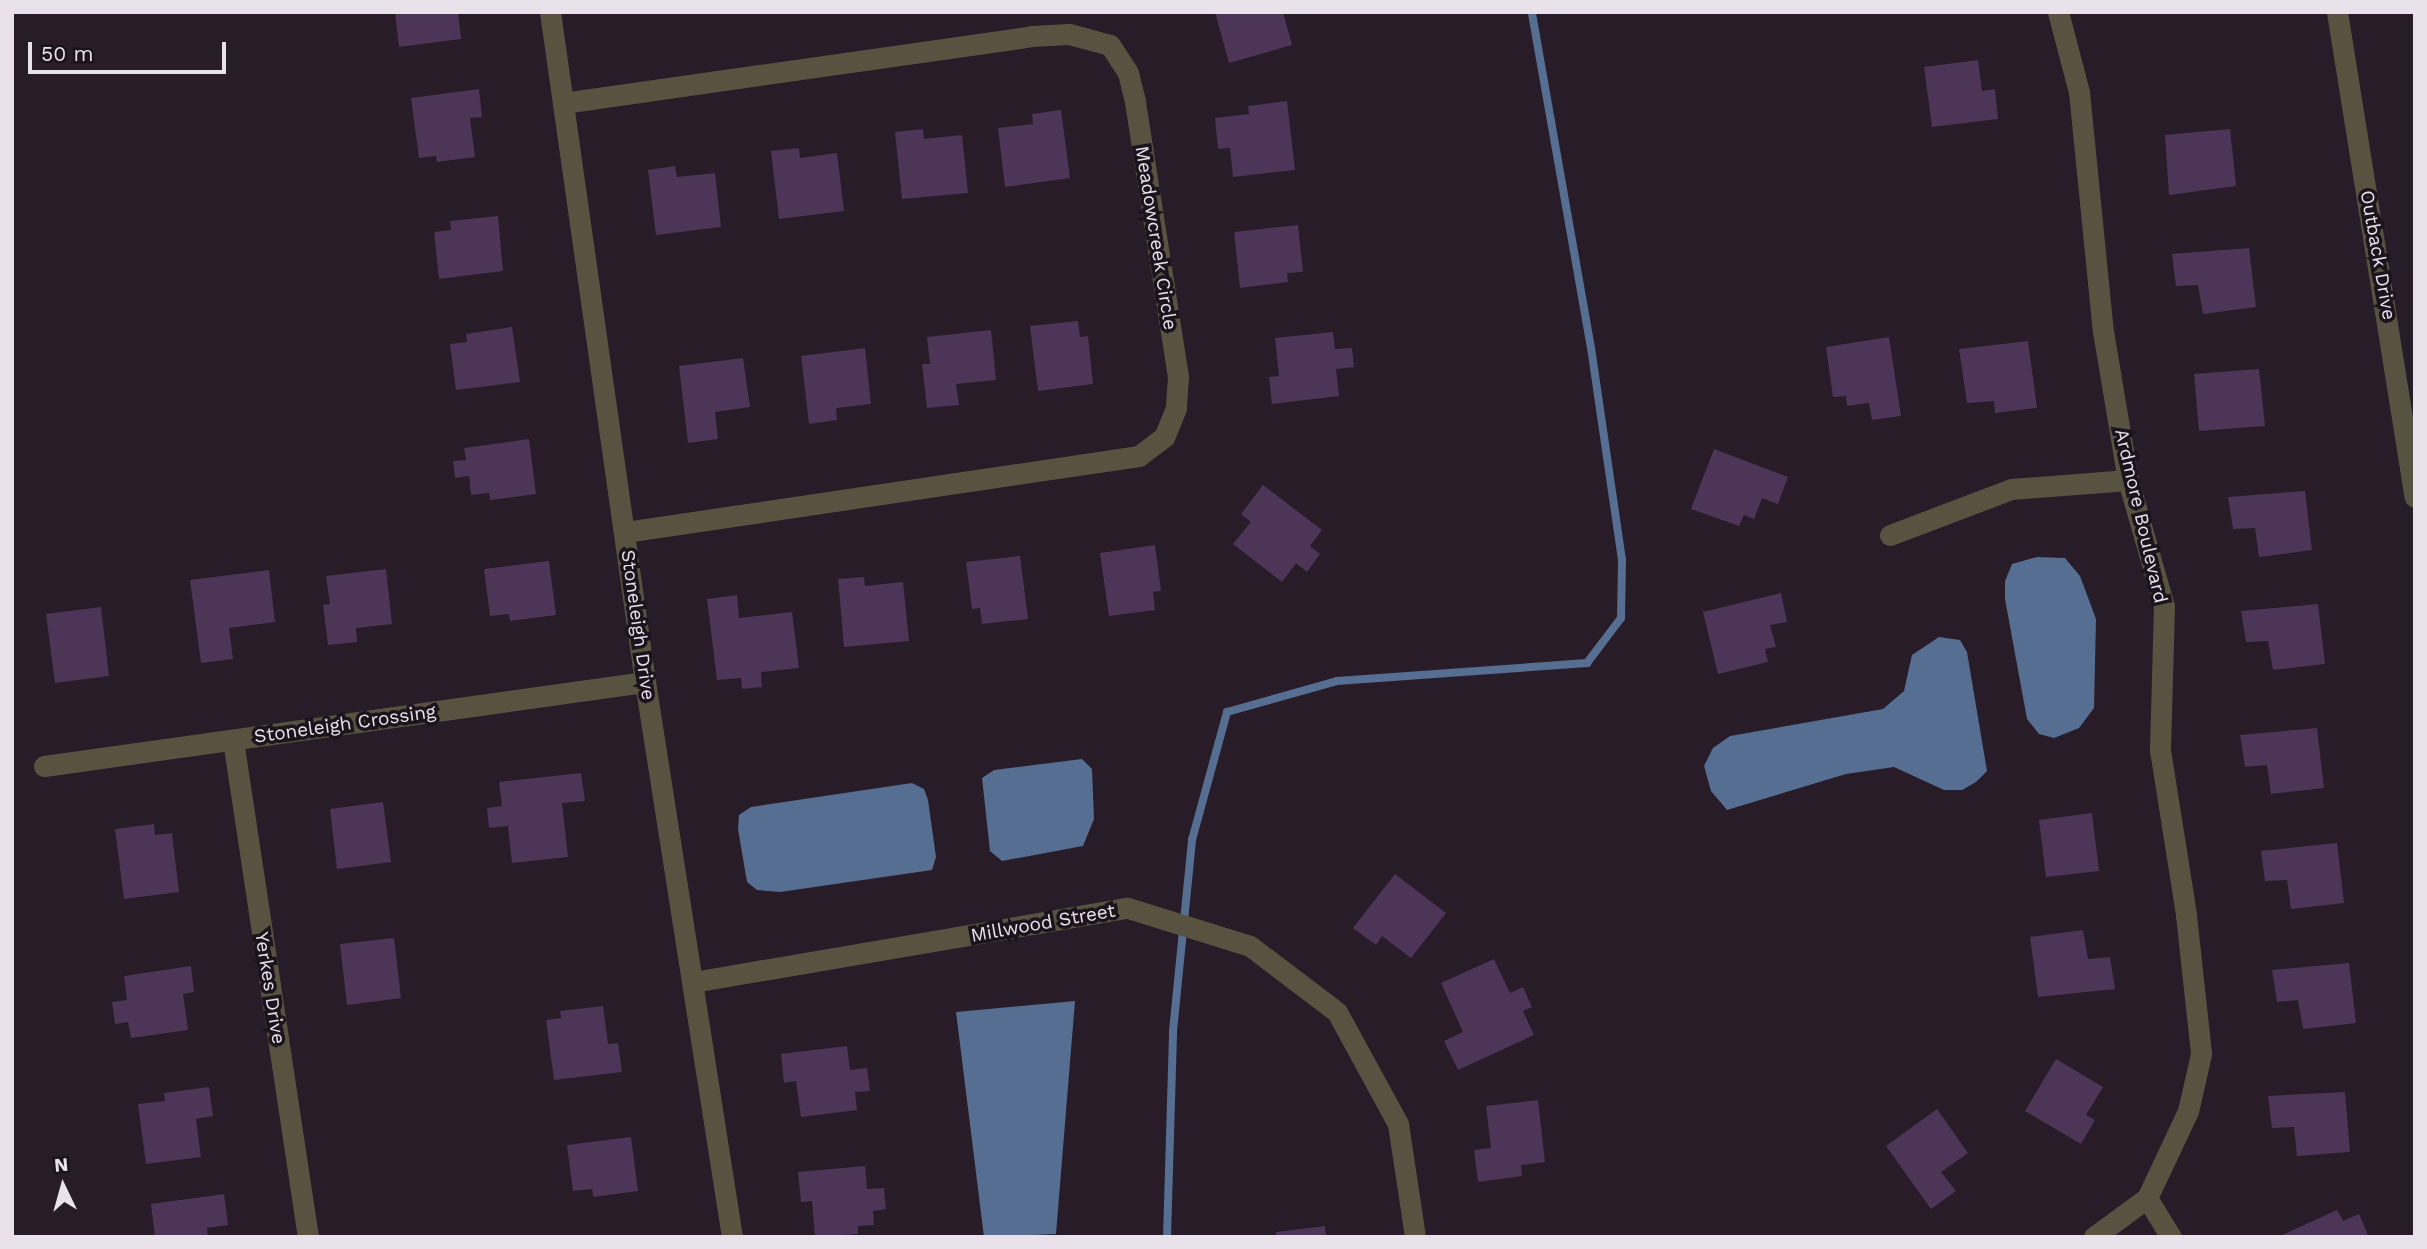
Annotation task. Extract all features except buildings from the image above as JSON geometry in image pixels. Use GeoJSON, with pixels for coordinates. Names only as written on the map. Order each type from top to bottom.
{"type":"FeatureCollection","features":[{"type":"Feature","properties":{"kind":"street","name":"Stoneleigh Drive"},"geometry":{"type":"LineString","coordinates":[[550,12],[645,682],[732,1237]]}},
{"type":"Feature","properties":{"kind":"street","name":"Ardmore Boulevard"},"geometry":{"type":"LineString","coordinates":[[2058,12],[2078,92],[2103,331],[2128,480],[2164,606],[2160,750],[2186,915],[2201,1054],[2188,1111],[2147,1198],[2094,1237]]}},
{"type":"Feature","properties":{"kind":"street","name":"Outback Drive"},"geometry":{"type":"LineString","coordinates":[[2337,12],[2415,498]]}},
{"type":"Feature","properties":{"kind":"street","name":"Meadowcreek Circle"},"geometry":{"type":"LineString","coordinates":[[563,103],[1032,36],[1069,34],[1110,45],[1128,73],[1135,102],[1178,377],[1176,408],[1164,437],[1139,456],[625,532]]}},
{"type":"Feature","properties":{"kind":"street"},"geometry":{"type":"LineString","coordinates":[[1890,535],[2011,489],[2128,480]]}},
{"type":"Feature","properties":{"kind":"street","name":"Stoneleigh Crossing"},"geometry":{"type":"LineString","coordinates":[[44,766],[645,682]]}},
{"type":"Feature","properties":{"kind":"street","name":"Yerkes Drive"},"geometry":{"type":"LineString","coordinates":[[233,740],[307,1237]]}},
{"type":"Feature","properties":{"kind":"street","name":"Millwood Street"},"geometry":{"type":"LineString","coordinates":[[693,982],[1128,908],[1250,946],[1337,1012],[1398,1124],[1415,1237]]}},
{"type":"Feature","properties":{"kind":"street"},"geometry":{"type":"LineString","coordinates":[[2147,1198],[2171,1237]]}},
{"type":"Feature","properties":{"kind":"water"},"geometry":{"type":"Polygon","coordinates":[[[2037,557],[2065,558],[2080,576],[2096,619],[2094,708],[2079,728],[2054,738],[2039,734],[2027,719],[2005,599],[2005,581],[2012,564],[2037,557]]]}},
{"type":"Feature","properties":{"kind":"water"},"geometry":{"type":"Polygon","coordinates":[[[1939,637],[1960,640],[1967,652],[1987,771],[1976,782],[1962,790],[1944,790],[1894,767],[1846,774],[1727,810],[1711,791],[1704,766],[1713,748],[1730,736],[1883,709],[1904,691],[1912,655],[1939,637]]]}},
{"type":"Feature","properties":{"kind":"water"},"geometry":{"type":"Polygon","coordinates":[[[1082,759],[1092,769],[1094,819],[1083,846],[1002,861],[990,851],[982,778],[994,770],[1082,759]]]}},
{"type":"Feature","properties":{"kind":"water"},"geometry":{"type":"Polygon","coordinates":[[[912,783],[924,789],[928,800],[936,857],[932,870],[780,892],[757,890],[747,882],[738,829],[739,815],[751,807],[912,783]]]}},
{"type":"Feature","properties":{"kind":"water"},"geometry":{"type":"Polygon","coordinates":[[[1075,1001],[1056,1234],[984,1237],[956,1012],[1075,1001]]]}},
{"type":"Feature","properties":{"kind":"waterway"},"geometry":{"type":"LineString","coordinates":[[1167,1237],[1173,1031],[1192,840],[1227,712],[1337,681],[1587,663],[1621,618],[1622,560],[1591,348],[1532,12]]}}]}
